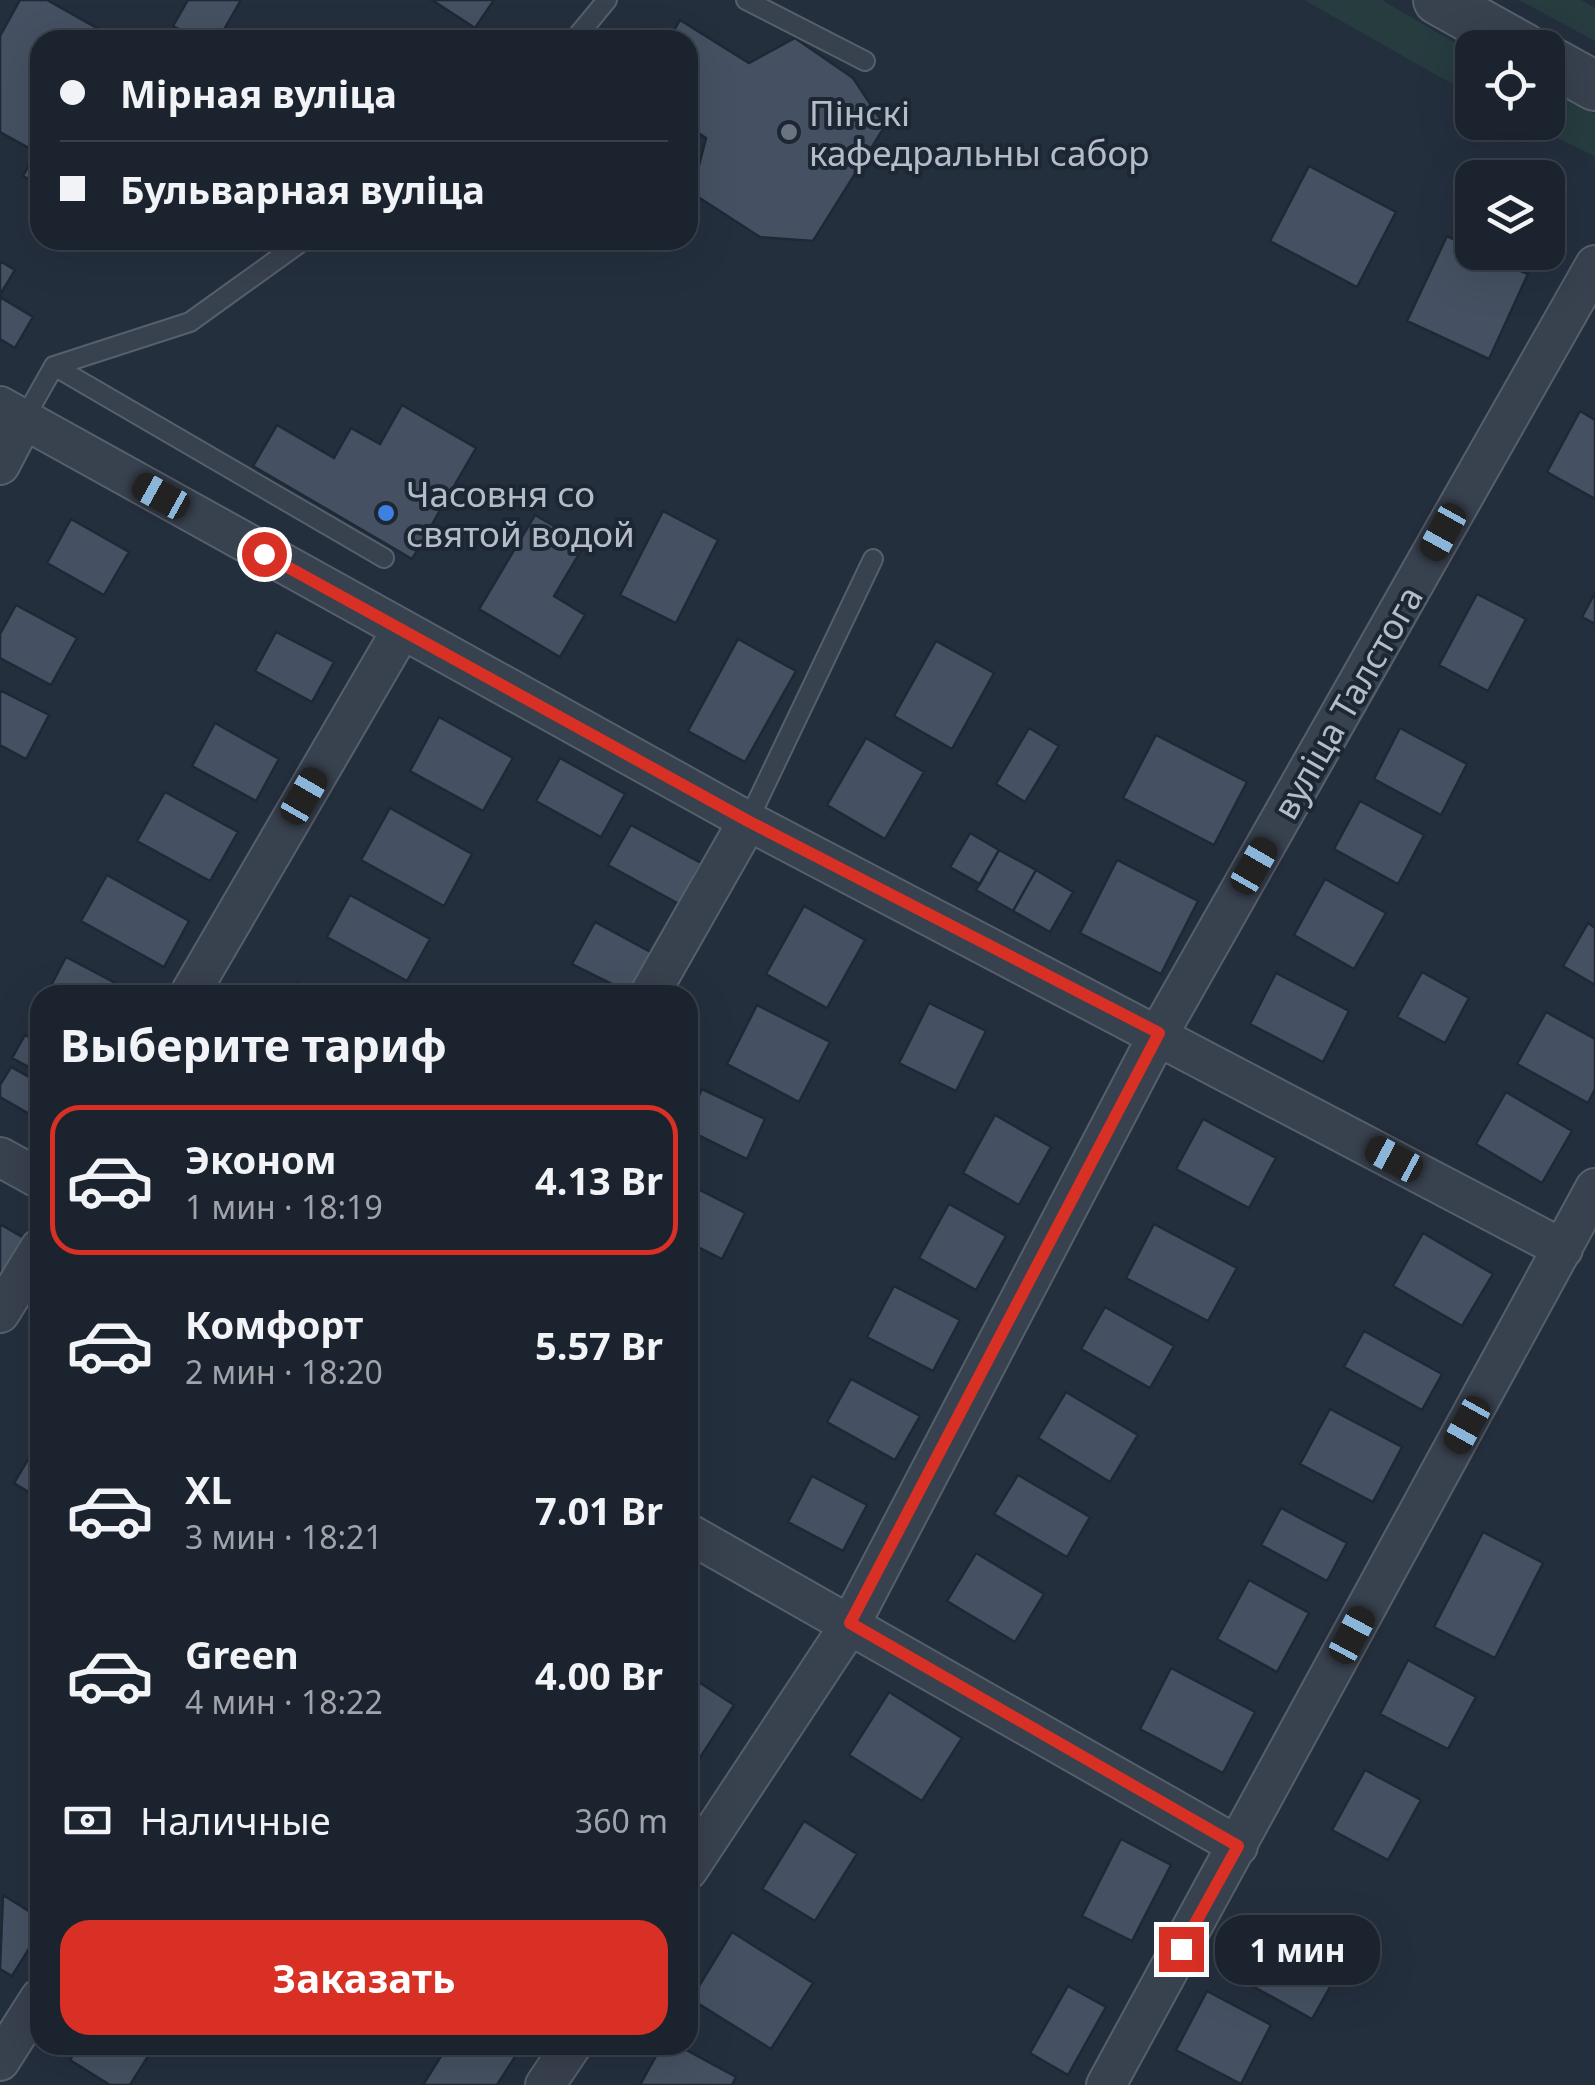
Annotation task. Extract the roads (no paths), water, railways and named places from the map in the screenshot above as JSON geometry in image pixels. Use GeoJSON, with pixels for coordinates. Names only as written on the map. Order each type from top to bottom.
{"type":"FeatureCollection","features":[{"type":"Feature","properties":{"kind":"street"},"geometry":{"type":"LineString","coordinates":[[1438,0],[1492,30]]}},
{"type":"Feature","properties":{"kind":"street"},"geometry":{"type":"LineString","coordinates":[[1565,69],[1595,86]]}},
{"type":"Feature","properties":{"kind":"street","name":"вуліца Талстога"},"geometry":{"type":"LineString","coordinates":[[698,1855],[850,1623],[1159,1033],[1595,265]]}},
{"type":"Feature","properties":{"kind":"street"},"geometry":{"type":"LineString","coordinates":[[0,464],[12,413],[748,821],[1159,1033],[1563,1250]]}},
{"type":"Feature","properties":{"kind":"street"},"geometry":{"type":"LineString","coordinates":[[195,985],[401,631]]}},
{"type":"Feature","properties":{"kind":"street"},"geometry":{"type":"LineString","coordinates":[[655,985],[748,821]]}},
{"type":"Feature","properties":{"kind":"street"},"geometry":{"type":"LineString","coordinates":[[0,1157],[30,1174]]}},
{"type":"Feature","properties":{"kind":"street"},"geometry":{"type":"LineString","coordinates":[[1106,2085],[1595,1188]]}},
{"type":"Feature","properties":{"kind":"street"},"geometry":{"type":"LineString","coordinates":[[0,1313],[30,1264]]}},
{"type":"Feature","properties":{"kind":"street"},"geometry":{"type":"LineString","coordinates":[[698,1539],[1238,1846]]}},
{"type":"Feature","properties":{"kind":"street"},"geometry":{"type":"LineString","coordinates":[[0,2061],[30,2014]]}},
{"type":"Feature","properties":{"kind":"street"},"geometry":{"type":"LineString","coordinates":[[545,2085],[565,2055]]}},
{"type":"Feature","properties":{"kind":"lane"},"geometry":{"type":"LineString","coordinates":[[582,30],[607,0]]}},
{"type":"Feature","properties":{"kind":"lane"},"geometry":{"type":"LineString","coordinates":[[746,0],[865,61]]}},
{"type":"Feature","properties":{"kind":"lane"},"geometry":{"type":"LineString","coordinates":[[12,413],[54,366],[190,322],[290,250]]}},
{"type":"Feature","properties":{"kind":"lane"},"geometry":{"type":"LineString","coordinates":[[54,366],[384,558]]}},
{"type":"Feature","properties":{"kind":"lane"},"geometry":{"type":"LineString","coordinates":[[748,821],[873,559]]}},
{"type":"Feature","properties":{"kind":"place","name":"Пінскі кафедральны сабор"},"geometry":{"type":"Point","coordinates":[789,132]}},
{"type":"Feature","properties":{"kind":"place","name":"Часовня со святой водой"},"geometry":{"type":"Point","coordinates":[386,513]}}]}
